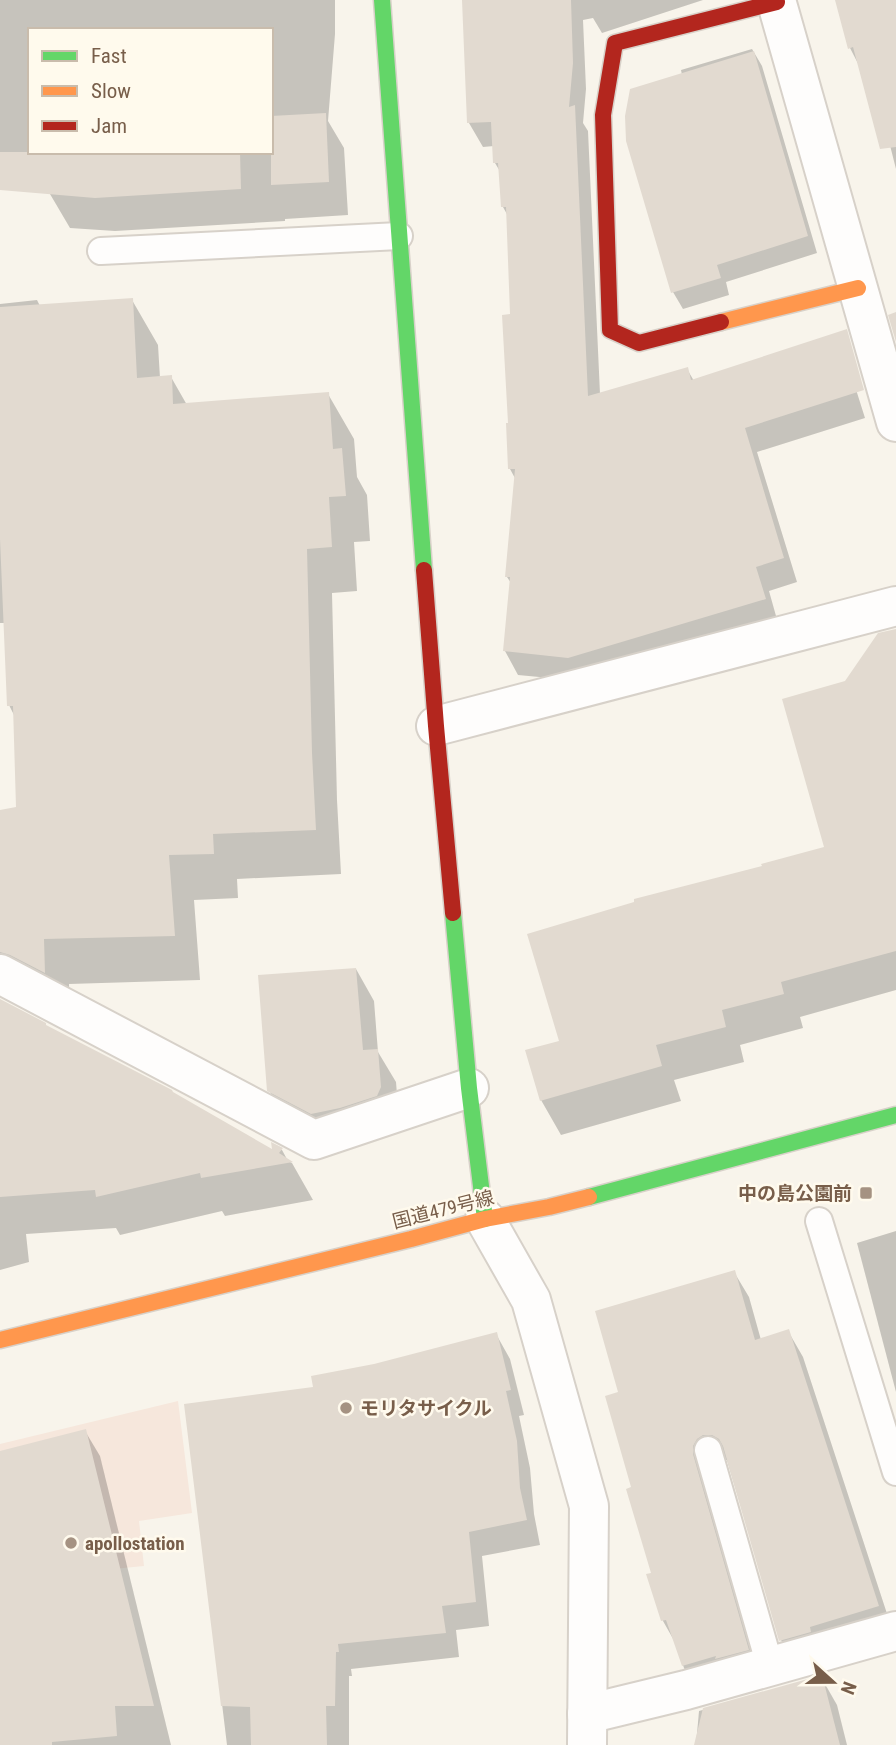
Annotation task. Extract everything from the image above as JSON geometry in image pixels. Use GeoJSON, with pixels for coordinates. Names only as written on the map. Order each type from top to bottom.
{"type":"FeatureCollection","features":[{"type":"Feature","properties":{"kind":"main road"},"geometry":{"type":"LineString","coordinates":[[382,0],[436,726],[469,1088],[485,1219]]}},
{"type":"Feature","properties":{"kind":"main road"},"geometry":{"type":"LineString","coordinates":[[776,1],[615,43],[603,115],[610,330],[639,343],[858,288]]}},
{"type":"Feature","properties":{"kind":"main road","name":"国道479号線"},"geometry":{"type":"LineString","coordinates":[[0,1340],[485,1219],[549,1207],[896,1115]]}},
{"type":"Feature","properties":{"kind":"street"},"geometry":{"type":"LineString","coordinates":[[776,1],[896,422]]}},
{"type":"Feature","properties":{"kind":"street"},"geometry":{"type":"LineString","coordinates":[[436,726],[896,606]]}},
{"type":"Feature","properties":{"kind":"street"},"geometry":{"type":"LineString","coordinates":[[0,974],[314,1140],[469,1088]]}},
{"type":"Feature","properties":{"kind":"street"},"geometry":{"type":"LineString","coordinates":[[485,1219],[531,1300],[589,1506],[587,1730],[686,1690],[896,1631]]}},
{"type":"Feature","properties":{"kind":"lane"},"geometry":{"type":"LineString","coordinates":[[101,251],[399,236]]}},
{"type":"Feature","properties":{"kind":"lane"},"geometry":{"type":"LineString","coordinates":[[819,1221],[896,1472]]}},
{"type":"Feature","properties":{"kind":"lane"},"geometry":{"type":"LineString","coordinates":[[708,1450],[770,1666]]}},
{"type":"Feature","properties":{"kind":"shaded area","name":"apollostation"},"geometry":{"type":"Polygon","coordinates":[[[178,1401],[192,1513],[139,1521],[144,1566],[113,1569],[0,1651],[0,1444],[178,1401]]]}},
{"type":"Feature","properties":{"kind":"building"},"geometry":{"type":"Polygon","coordinates":[[[462,0],[571,0],[573,63],[569,107],[575,105],[588,396],[688,367],[691,380],[847,329],[864,390],[745,428],[784,558],[756,567],[766,599],[568,658],[503,651],[510,577],[505,577],[515,469],[508,469],[502,315],[510,314],[506,207],[501,207],[498,163],[493,163],[491,122],[467,123],[462,0]]]}},
{"type":"Feature","properties":{"kind":"building"},"geometry":{"type":"Polygon","coordinates":[[[835,0],[896,0],[896,147],[880,149],[853,47],[848,49],[835,0]]]}},
{"type":"Feature","properties":{"kind":"building"},"geometry":{"type":"Polygon","coordinates":[[[754,51],[808,236],[717,265],[721,278],[671,293],[626,141],[625,116],[630,89],[754,51]]]}},
{"type":"Feature","properties":{"kind":"building"},"geometry":{"type":"Polygon","coordinates":[[[326,113],[329,182],[271,185],[273,116],[326,113]]]}},
{"type":"Feature","properties":{"kind":"building"},"geometry":{"type":"Polygon","coordinates":[[[0,152],[240,154],[241,189],[95,198],[0,190],[0,152]]]}},
{"type":"Feature","properties":{"kind":"building"},"geometry":{"type":"Polygon","coordinates":[[[133,298],[137,378],[172,375],[173,404],[329,392],[333,449],[342,448],[346,496],[329,497],[332,547],[307,549],[316,830],[213,834],[214,854],[169,855],[175,936],[44,939],[45,973],[0,952],[0,810],[16,807],[13,706],[7,706],[0,539],[0,307],[133,298]]]}},
{"type":"Feature","properties":{"kind":"building"},"geometry":{"type":"Polygon","coordinates":[[[896,312],[896,342],[888,315],[896,312]]]}},
{"type":"Feature","properties":{"kind":"building"},"geometry":{"type":"Polygon","coordinates":[[[896,629],[896,951],[781,982],[784,994],[722,1010],[726,1027],[656,1045],[662,1066],[540,1101],[525,1050],[559,1041],[527,934],[634,902],[634,899],[824,847],[782,699],[845,681],[878,633],[896,629]]]}},
{"type":"Feature","properties":{"kind":"building"},"geometry":{"type":"Polygon","coordinates":[[[356,968],[363,1050],[378,1049],[381,1087],[377,1096],[311,1114],[267,1091],[258,975],[356,968]]]}},
{"type":"Feature","properties":{"kind":"building"},"geometry":{"type":"Polygon","coordinates":[[[0,999],[172,1090],[272,1149],[271,1142],[283,1148],[279,1153],[293,1162],[201,1178],[200,1173],[96,1197],[95,1190],[0,1197],[0,999]]]}},
{"type":"Feature","properties":{"kind":"building"},"geometry":{"type":"Polygon","coordinates":[[[735,1270],[755,1340],[789,1329],[879,1606],[810,1627],[811,1632],[779,1641],[723,1446],[719,1439],[712,1435],[703,1435],[693,1446],[693,1454],[749,1650],[682,1666],[666,1620],[661,1621],[646,1574],[651,1573],[626,1489],[631,1487],[605,1396],[618,1392],[595,1311],[735,1270]]]}},
{"type":"Feature","properties":{"kind":"building"},"geometry":{"type":"Polygon","coordinates":[[[497,1332],[511,1390],[506,1391],[517,1441],[520,1488],[527,1520],[469,1532],[476,1602],[442,1606],[446,1633],[338,1644],[335,1706],[326,1706],[327,1745],[251,1745],[250,1707],[221,1706],[184,1404],[313,1387],[311,1376],[374,1364],[497,1332]]]}},
{"type":"Feature","properties":{"kind":"building","name":"apollostation"},"geometry":{"type":"Polygon","coordinates":[[[86,1429],[154,1706],[115,1706],[117,1736],[52,1742],[52,1745],[0,1745],[0,1451],[86,1429]]]}},
{"type":"Feature","properties":{"kind":"building"},"geometry":{"type":"Polygon","coordinates":[[[822,1675],[840,1745],[694,1745],[703,1708],[822,1675]]]}},
{"type":"Feature","properties":{"kind":"traffic: fast"},"geometry":{"type":"LineString","coordinates":[[382,0],[424,570]]}},
{"type":"Feature","properties":{"kind":"traffic: fast"},"geometry":{"type":"LineString","coordinates":[[453,913],[469,1088],[485,1219]]}},
{"type":"Feature","properties":{"kind":"traffic: fast"},"geometry":{"type":"LineString","coordinates":[[589,1197],[896,1115]]}},
{"type":"Feature","properties":{"kind":"traffic: slow"},"geometry":{"type":"LineString","coordinates":[[721,322],[858,288]]}},
{"type":"Feature","properties":{"kind":"traffic: slow"},"geometry":{"type":"LineString","coordinates":[[0,1340],[485,1219],[589,1197]]}},
{"type":"Feature","properties":{"kind":"traffic: jam"},"geometry":{"type":"LineString","coordinates":[[721,322],[639,343],[610,330],[603,115],[615,43],[777,2]]}},
{"type":"Feature","properties":{"kind":"traffic: jam"},"geometry":{"type":"LineString","coordinates":[[424,570],[453,913]]}},
{"type":"Feature","properties":{"kind":"place","name":"中の島公園前"},"geometry":{"type":"Point","coordinates":[866,1193]}},
{"type":"Feature","properties":{"kind":"place","name":"モリタサイクル"},"geometry":{"type":"Point","coordinates":[346,1408]}},
{"type":"Feature","properties":{"kind":"place","name":"apollostation"},"geometry":{"type":"Point","coordinates":[71,1543]}}]}
